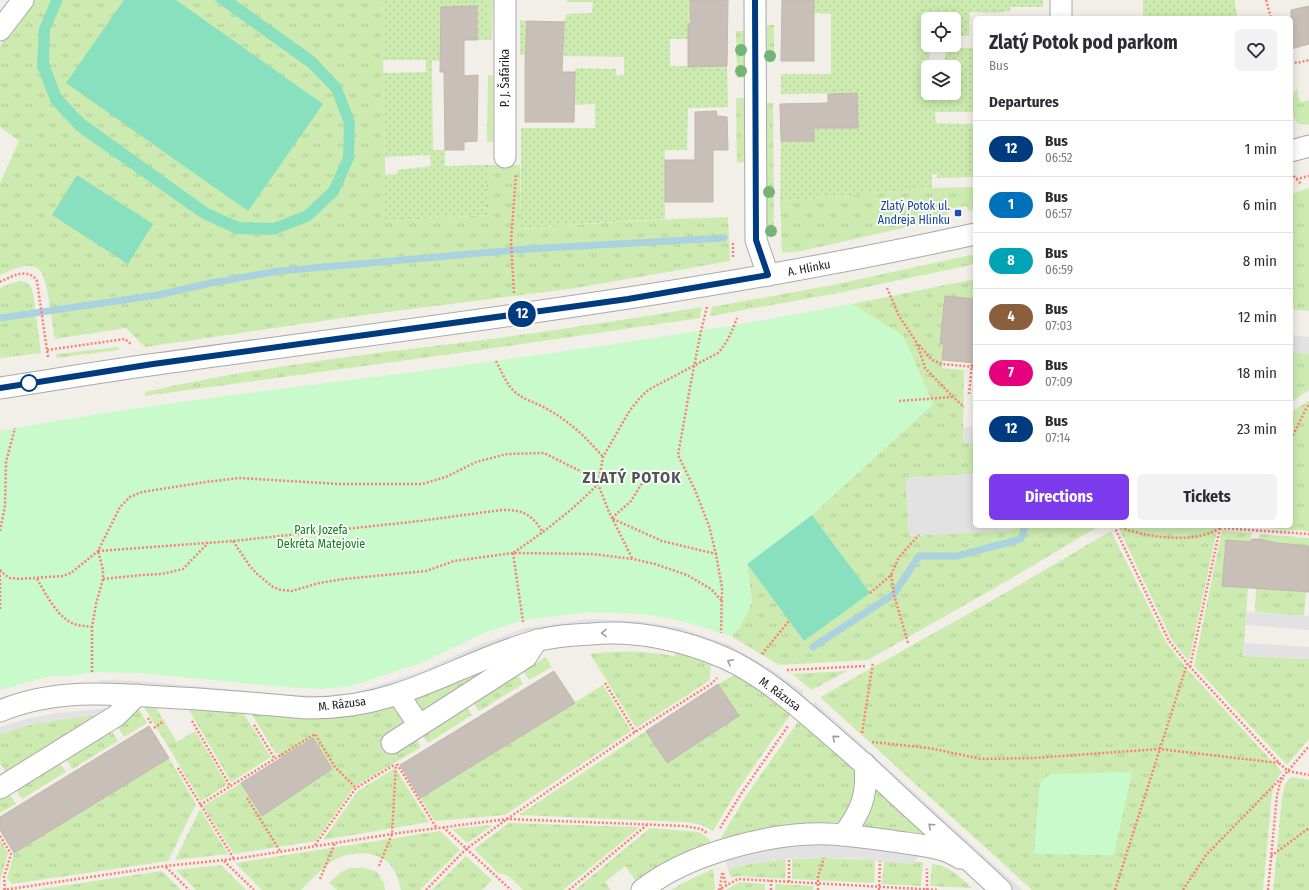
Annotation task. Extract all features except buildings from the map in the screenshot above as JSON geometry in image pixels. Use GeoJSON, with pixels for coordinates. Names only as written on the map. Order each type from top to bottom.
{"type":"FeatureCollection","features":[{"type":"Feature","properties":{"kind":"street"},"geometry":{"type":"LineString","coordinates":[[0,30],[23,0]]}},
{"type":"Feature","properties":{"kind":"street","name":"P. J. Šafárika"},"geometry":{"type":"LineString","coordinates":[[505,0],[505,157]]}},
{"type":"Feature","properties":{"kind":"street"},"geometry":{"type":"LineString","coordinates":[[755,0],[756,240],[768,275]]}},
{"type":"Feature","properties":{"kind":"street"},"geometry":{"type":"LineString","coordinates":[[1061,0],[1061,16]]}},
{"type":"Feature","properties":{"kind":"street"},"geometry":{"type":"LineString","coordinates":[[1293,150],[1309,146]]}},
{"type":"Feature","properties":{"kind":"street","name":"A. Hlinku"},"geometry":{"type":"LineString","coordinates":[[0,388],[153,364],[628,299],[870,256],[973,234]]}},
{"type":"Feature","properties":{"kind":"street","name":"M. Rázusa"},"geometry":{"type":"LineString","coordinates":[[0,711],[16,704],[61,695],[89,693],[136,695],[308,708],[349,706],[398,694],[428,683],[468,665],[537,640],[576,634],[608,633],[672,640],[704,650],[727,660],[757,677],[801,708],[865,764],[1000,890]]}},
{"type":"Feature","properties":{"kind":"street"},"geometry":{"type":"LineString","coordinates":[[392,743],[526,657],[537,640]]}},
{"type":"Feature","properties":{"kind":"street"},"geometry":{"type":"LineString","coordinates":[[398,694],[419,725]]}},
{"type":"Feature","properties":{"kind":"street"},"geometry":{"type":"LineString","coordinates":[[0,788],[116,716],[136,695]]}},
{"type":"Feature","properties":{"kind":"street"},"geometry":{"type":"LineString","coordinates":[[843,835],[860,810],[864,799],[866,779],[865,764]]}},
{"type":"Feature","properties":{"kind":"street","name":"M. Rázusa"},"geometry":{"type":"LineString","coordinates":[[642,890],[669,872],[718,851],[746,844],[796,836],[828,834],[843,835],[928,847],[946,851],[973,864]]}},
{"type":"Feature","properties":{"kind":"path"},"geometry":{"type":"LineString","coordinates":[[1266,0],[1270,16]]}},
{"type":"Feature","properties":{"kind":"path"},"geometry":{"type":"LineString","coordinates":[[1293,62],[1297,63],[1309,60]]}},
{"type":"Feature","properties":{"kind":"path"},"geometry":{"type":"LineString","coordinates":[[505,157],[516,157],[511,241],[516,315]]}},
{"type":"Feature","properties":{"kind":"path"},"geometry":{"type":"LineString","coordinates":[[1293,176],[1301,184]]}},
{"type":"Feature","properties":{"kind":"path"},"geometry":{"type":"LineString","coordinates":[[1296,179],[1309,176]]}},
{"type":"Feature","properties":{"kind":"path"},"geometry":{"type":"LineString","coordinates":[[0,282],[13,276],[28,273],[34,276],[39,289],[48,357]]}},
{"type":"Feature","properties":{"kind":"path"},"geometry":{"type":"LineString","coordinates":[[887,288],[899,316],[917,343],[932,360],[942,364],[971,367]]}},
{"type":"Feature","properties":{"kind":"path"},"geometry":{"type":"LineString","coordinates":[[707,307],[701,331],[678,455],[695,490],[709,526],[716,554],[723,602],[721,638]]}},
{"type":"Feature","properties":{"kind":"path"},"geometry":{"type":"LineString","coordinates":[[513,553],[543,533],[579,503],[598,484],[604,457],[630,410],[639,399],[648,390],[718,353],[725,345],[731,334],[736,318]]}},
{"type":"Feature","properties":{"kind":"path"},"geometry":{"type":"LineString","coordinates":[[47,350],[125,339]]}},
{"type":"Feature","properties":{"kind":"path"},"geometry":{"type":"LineString","coordinates":[[917,343],[925,368],[964,407]]}},
{"type":"Feature","properties":{"kind":"path"},"geometry":{"type":"LineString","coordinates":[[496,361],[509,386],[517,394],[566,420],[586,437],[604,457]]}},
{"type":"Feature","properties":{"kind":"path"},"geometry":{"type":"LineString","coordinates":[[969,394],[972,363]]}},
{"type":"Feature","properties":{"kind":"path"},"geometry":{"type":"LineString","coordinates":[[899,401],[953,397]]}},
{"type":"Feature","properties":{"kind":"path"},"geometry":{"type":"LineString","coordinates":[[1293,435],[1309,402]]}},
{"type":"Feature","properties":{"kind":"path"},"geometry":{"type":"LineString","coordinates":[[0,531],[5,506],[6,462],[15,428]]}},
{"type":"Feature","properties":{"kind":"path"},"geometry":{"type":"LineString","coordinates":[[0,570],[10,578],[19,579],[37,579],[62,576],[71,573],[98,550],[120,507],[130,497],[142,492],[240,478],[338,484],[422,484],[446,476],[476,462],[507,454],[544,452],[586,474],[598,484],[612,518],[633,559]]}},
{"type":"Feature","properties":{"kind":"path"},"geometry":{"type":"LineString","coordinates":[[612,518],[631,501],[646,477]]}},
{"type":"Feature","properties":{"kind":"path"},"geometry":{"type":"LineString","coordinates":[[98,550],[233,541],[420,522],[512,509],[522,511],[533,519],[543,533]]}},
{"type":"Feature","properties":{"kind":"path"},"geometry":{"type":"LineString","coordinates":[[612,518],[662,541],[716,554]]}},
{"type":"Feature","properties":{"kind":"path"},"geometry":{"type":"LineString","coordinates":[[1116,528],[1169,642],[1187,664],[1279,763],[1288,771],[1309,775]]}},
{"type":"Feature","properties":{"kind":"path"},"geometry":{"type":"LineString","coordinates":[[1121,528],[1132,532],[1158,537],[1194,538],[1219,528]]}},
{"type":"Feature","properties":{"kind":"path"},"geometry":{"type":"LineString","coordinates":[[1190,667],[1221,528]]}},
{"type":"Feature","properties":{"kind":"path"},"geometry":{"type":"LineString","coordinates":[[1234,528],[1309,534]]}},
{"type":"Feature","properties":{"kind":"path"},"geometry":{"type":"LineString","coordinates":[[870,593],[891,575],[899,557],[919,536]]}},
{"type":"Feature","properties":{"kind":"path"},"geometry":{"type":"LineString","coordinates":[[233,541],[256,573],[273,587],[281,590],[292,591],[319,583],[344,579],[426,570],[454,562],[513,553],[592,554],[633,559],[655,564],[687,575],[711,589],[723,602]]}},
{"type":"Feature","properties":{"kind":"path"},"geometry":{"type":"LineString","coordinates":[[102,579],[162,574],[183,569],[208,543]]}},
{"type":"Feature","properties":{"kind":"path"},"geometry":{"type":"LineString","coordinates":[[92,677],[92,627],[102,579],[102,570],[98,550]]}},
{"type":"Feature","properties":{"kind":"path"},"geometry":{"type":"LineString","coordinates":[[513,553],[524,625]]}},
{"type":"Feature","properties":{"kind":"path"},"geometry":{"type":"LineString","coordinates":[[0,570],[0,609]]}},
{"type":"Feature","properties":{"kind":"path"},"geometry":{"type":"LineString","coordinates":[[891,575],[894,595],[908,643]]}},
{"type":"Feature","properties":{"kind":"path"},"geometry":{"type":"LineString","coordinates":[[37,579],[54,607],[64,618],[76,624],[92,627]]}},
{"type":"Feature","properties":{"kind":"path"},"geometry":{"type":"LineString","coordinates":[[759,657],[789,621]]}},
{"type":"Feature","properties":{"kind":"path"},"geometry":{"type":"LineString","coordinates":[[861,740],[873,662]]}},
{"type":"Feature","properties":{"kind":"path"},"geometry":{"type":"LineString","coordinates":[[1115,890],[1187,664]]}},
{"type":"Feature","properties":{"kind":"path"},"geometry":{"type":"LineString","coordinates":[[781,670],[866,666]]}},
{"type":"Feature","properties":{"kind":"path"},"geometry":{"type":"LineString","coordinates":[[426,890],[466,849],[507,819],[635,732],[711,684],[713,680]]}},
{"type":"Feature","properties":{"kind":"path"},"geometry":{"type":"LineString","coordinates":[[604,682],[635,732]]}},
{"type":"Feature","properties":{"kind":"path"},"geometry":{"type":"LineString","coordinates":[[178,698],[230,786]]}},
{"type":"Feature","properties":{"kind":"path"},"geometry":{"type":"LineString","coordinates":[[154,728],[164,721]]}},
{"type":"Feature","properties":{"kind":"path"},"geometry":{"type":"LineString","coordinates":[[718,832],[741,794],[791,722]]}},
{"type":"Feature","properties":{"kind":"path"},"geometry":{"type":"LineString","coordinates":[[200,805],[315,734],[335,767],[356,788]]}},
{"type":"Feature","properties":{"kind":"path"},"geometry":{"type":"LineString","coordinates":[[262,738],[275,759]]}},
{"type":"Feature","properties":{"kind":"path"},"geometry":{"type":"LineString","coordinates":[[868,741],[929,748],[981,759],[1034,758],[1159,749],[1279,763]]}},
{"type":"Feature","properties":{"kind":"path"},"geometry":{"type":"LineString","coordinates":[[1183,890],[1206,855],[1288,771],[1309,746]]}},
{"type":"Feature","properties":{"kind":"path"},"geometry":{"type":"LineString","coordinates":[[315,846],[356,788],[396,764]]}},
{"type":"Feature","properties":{"kind":"path"},"geometry":{"type":"LineString","coordinates":[[396,764],[436,827]]}},
{"type":"Feature","properties":{"kind":"path"},"geometry":{"type":"LineString","coordinates":[[378,866],[392,834],[396,764]]}},
{"type":"Feature","properties":{"kind":"path"},"geometry":{"type":"LineString","coordinates":[[178,768],[234,859]]}},
{"type":"Feature","properties":{"kind":"path"},"geometry":{"type":"LineString","coordinates":[[1268,890],[1277,795],[1280,783],[1288,771]]}},
{"type":"Feature","properties":{"kind":"path"},"geometry":{"type":"LineString","coordinates":[[247,798],[280,851]]}},
{"type":"Feature","properties":{"kind":"path"},"geometry":{"type":"LineString","coordinates":[[0,836],[11,854],[4,877],[4,890],[166,866],[234,859],[436,827],[507,819],[685,826],[701,829],[711,836]]}},
{"type":"Feature","properties":{"kind":"path"},"geometry":{"type":"LineString","coordinates":[[569,890],[649,824]]}},
{"type":"Feature","properties":{"kind":"path"},"geometry":{"type":"LineString","coordinates":[[443,827],[511,890]]}},
{"type":"Feature","properties":{"kind":"path"},"geometry":{"type":"LineString","coordinates":[[1271,856],[1309,828]]}},
{"type":"Feature","properties":{"kind":"path"},"geometry":{"type":"LineString","coordinates":[[320,879],[335,843]]}},
{"type":"Feature","properties":{"kind":"path"},"geometry":{"type":"LineString","coordinates":[[818,890],[818,876],[824,858]]}},
{"type":"Feature","properties":{"kind":"path"},"geometry":{"type":"LineString","coordinates":[[789,859],[789,882]]}},
{"type":"Feature","properties":{"kind":"path"},"geometry":{"type":"LineString","coordinates":[[224,860],[254,890]]}},
{"type":"Feature","properties":{"kind":"path"},"geometry":{"type":"LineString","coordinates":[[879,888],[880,861]]}},
{"type":"Feature","properties":{"kind":"path"},"geometry":{"type":"LineString","coordinates":[[166,866],[189,890]]}},
{"type":"Feature","properties":{"kind":"path"},"geometry":{"type":"LineString","coordinates":[[720,889],[722,871],[726,885]]}},
{"type":"Feature","properties":{"kind":"path"},"geometry":{"type":"LineString","coordinates":[[720,889],[738,879],[879,888],[939,890]]}},
{"type":"Feature","properties":{"kind":"path"},"geometry":{"type":"LineString","coordinates":[[771,880],[771,890]]}},
{"type":"Feature","properties":{"kind":"green space"},"geometry":{"type":"Polygon","coordinates":[[[34,0],[382,0],[386,221],[487,215],[487,165],[520,165],[521,229],[728,217],[730,261],[576,288],[356,316],[145,347],[126,328],[55,339],[46,284],[41,272],[37,268],[31,266],[22,266],[0,275],[0,183],[19,141],[0,127],[0,46],[34,0]]]}},
{"type":"Feature","properties":{"kind":"green space"},"geometry":{"type":"Polygon","coordinates":[[[51,0],[63,0],[50,30],[49,63],[61,95],[84,119],[208,208],[239,222],[273,223],[304,211],[329,188],[343,157],[344,124],[332,92],[309,68],[214,0],[235,0],[315,57],[341,85],[355,121],[354,159],[338,195],[310,221],[274,235],[236,234],[201,218],[77,131],[51,103],[37,67],[39,28],[51,0]]]}},
{"type":"Feature","properties":{"kind":"green space"},"geometry":{"type":"Polygon","coordinates":[[[124,0],[176,0],[323,104],[248,211],[66,83],[124,0]]]}},
{"type":"Feature","properties":{"kind":"green space"},"geometry":{"type":"Polygon","coordinates":[[[382,0],[488,0],[488,40],[464,40],[464,60],[432,61],[433,150],[445,150],[445,166],[487,165],[487,215],[385,221],[385,175],[398,174],[397,170],[431,166],[430,155],[385,157],[383,73],[426,72],[426,60],[383,60],[382,0]]]}},
{"type":"Feature","properties":{"kind":"green space"},"geometry":{"type":"Polygon","coordinates":[[[488,0],[493,0],[492,40],[488,40],[488,0]]]}},
{"type":"Feature","properties":{"kind":"green space"},"geometry":{"type":"Polygon","coordinates":[[[567,0],[690,0],[691,24],[688,24],[688,39],[670,39],[670,66],[727,66],[728,107],[688,108],[687,150],[665,150],[665,219],[521,229],[521,128],[595,128],[595,104],[574,105],[575,68],[616,69],[616,75],[624,75],[624,57],[563,56],[564,22],[567,14],[592,13],[593,2],[567,2],[567,0]]]}},
{"type":"Feature","properties":{"kind":"green space"},"geometry":{"type":"Polygon","coordinates":[[[814,0],[1043,0],[1043,7],[1011,7],[1010,11],[996,13],[970,12],[969,36],[961,36],[961,12],[921,12],[921,52],[930,52],[929,60],[921,60],[921,100],[961,100],[961,60],[945,60],[946,52],[961,52],[961,48],[973,48],[973,112],[935,112],[936,123],[973,124],[973,177],[937,178],[937,174],[932,174],[932,188],[780,201],[781,141],[814,141],[814,128],[858,127],[857,93],[781,94],[781,74],[831,74],[831,14],[814,13],[814,0]]]}},
{"type":"Feature","properties":{"kind":"green space"},"geometry":{"type":"Polygon","coordinates":[[[1143,0],[1234,0],[1238,16],[1143,16],[1143,0]]]}},
{"type":"Feature","properties":{"kind":"green space"},"geometry":{"type":"Polygon","coordinates":[[[520,20],[527,21],[526,55],[520,55],[520,20]]]}},
{"type":"Feature","properties":{"kind":"green space"},"geometry":{"type":"Polygon","coordinates":[[[767,25],[774,25],[774,62],[766,62],[767,25]]]}},
{"type":"Feature","properties":{"kind":"green space"},"geometry":{"type":"Polygon","coordinates":[[[736,31],[744,31],[745,78],[737,78],[736,31]]]}},
{"type":"Feature","properties":{"kind":"green space"},"geometry":{"type":"Polygon","coordinates":[[[488,75],[493,75],[493,142],[487,142],[488,75]]]}},
{"type":"Feature","properties":{"kind":"green space"},"geometry":{"type":"Polygon","coordinates":[[[1297,89],[1300,102],[1309,100],[1309,124],[1298,123],[1295,120],[1293,116],[1293,93],[1297,89]]]}},
{"type":"Feature","properties":{"kind":"green space"},"geometry":{"type":"Polygon","coordinates":[[[736,98],[744,98],[745,162],[737,163],[736,98]]]}},
{"type":"Feature","properties":{"kind":"green space"},"geometry":{"type":"Polygon","coordinates":[[[767,103],[773,103],[774,234],[767,234],[767,103]]]}},
{"type":"Feature","properties":{"kind":"green space"},"geometry":{"type":"Polygon","coordinates":[[[77,175],[153,224],[128,264],[52,215],[77,175]]]}},
{"type":"Feature","properties":{"kind":"green space"},"geometry":{"type":"Polygon","coordinates":[[[973,187],[973,210],[968,211],[967,206],[947,209],[948,218],[801,251],[782,253],[780,201],[932,188],[973,187]]]}},
{"type":"Feature","properties":{"kind":"green space"},"geometry":{"type":"Polygon","coordinates":[[[1309,188],[1309,311],[1293,309],[1293,193],[1309,188]]]}},
{"type":"Feature","properties":{"kind":"green space"},"geometry":{"type":"Polygon","coordinates":[[[973,254],[973,264],[833,294],[710,316],[712,307],[833,285],[973,254]]]}},
{"type":"Feature","properties":{"kind":"green space"},"geometry":{"type":"Polygon","coordinates":[[[973,279],[973,299],[945,296],[940,343],[944,343],[942,368],[964,370],[963,442],[973,443],[973,474],[906,478],[909,536],[1013,530],[1013,528],[1096,528],[1000,585],[868,660],[779,665],[731,636],[740,627],[752,602],[747,564],[804,641],[869,593],[812,515],[933,404],[903,336],[852,304],[973,279]]]}},
{"type":"Feature","properties":{"kind":"green space"},"geometry":{"type":"Polygon","coordinates":[[[21,281],[26,282],[29,285],[33,293],[41,353],[0,358],[0,288],[21,281]]]}},
{"type":"Feature","properties":{"kind":"green space","name":"Park Jozefa Dekréta Matejovie"},"geometry":{"type":"Polygon","coordinates":[[[852,304],[903,336],[933,404],[812,515],[747,564],[752,602],[740,627],[731,636],[682,621],[642,614],[589,612],[523,620],[484,633],[421,663],[352,686],[321,689],[284,687],[140,673],[97,672],[65,676],[50,676],[0,690],[0,431],[152,406],[630,342],[852,304]]]}},
{"type":"Feature","properties":{"kind":"green space"},"geometry":{"type":"Polygon","coordinates":[[[702,307],[700,318],[145,396],[145,392],[185,383],[265,369],[526,334],[702,307]]]}},
{"type":"Feature","properties":{"kind":"green space"},"geometry":{"type":"Polygon","coordinates":[[[118,347],[119,350],[56,358],[57,354],[118,347]]]}},
{"type":"Feature","properties":{"kind":"green space"},"geometry":{"type":"Polygon","coordinates":[[[1293,352],[1309,354],[1309,390],[1293,401],[1293,352]]]}},
{"type":"Feature","properties":{"kind":"green space"},"geometry":{"type":"Polygon","coordinates":[[[1309,401],[1309,531],[1263,528],[1293,528],[1293,411],[1309,401]]]}},
{"type":"Feature","properties":{"kind":"green space"},"geometry":{"type":"Polygon","coordinates":[[[812,515],[870,593],[804,641],[747,564],[812,515]]]}},
{"type":"Feature","properties":{"kind":"green space"},"geometry":{"type":"Polygon","coordinates":[[[1118,528],[1218,528],[1189,661],[1173,642],[1118,528]]]}},
{"type":"Feature","properties":{"kind":"green space"},"geometry":{"type":"Polygon","coordinates":[[[1222,530],[1252,533],[1250,542],[1226,540],[1222,585],[1248,587],[1243,656],[1309,659],[1309,739],[1287,765],[1194,666],[1222,530]]]}},
{"type":"Feature","properties":{"kind":"green space"},"geometry":{"type":"Polygon","coordinates":[[[1111,531],[1166,642],[1188,670],[1282,772],[1274,783],[1272,794],[1263,890],[1032,890],[820,697],[1007,592],[1111,531]]]}},
{"type":"Feature","properties":{"kind":"green space"},"geometry":{"type":"Polygon","coordinates":[[[1259,534],[1309,538],[1309,546],[1264,542],[1264,540],[1259,539],[1259,534]]]}},
{"type":"Feature","properties":{"kind":"green space"},"geometry":{"type":"Polygon","coordinates":[[[1256,588],[1306,592],[1304,616],[1255,612],[1256,588]]]}},
{"type":"Feature","properties":{"kind":"green space"},"geometry":{"type":"Polygon","coordinates":[[[677,650],[712,661],[709,681],[636,728],[590,654],[632,652],[675,656],[677,650]]]}},
{"type":"Feature","properties":{"kind":"green space"},"geometry":{"type":"Polygon","coordinates":[[[546,657],[552,667],[529,680],[523,671],[546,657]]]}},
{"type":"Feature","properties":{"kind":"green space"},"geometry":{"type":"Polygon","coordinates":[[[506,658],[424,711],[421,711],[409,699],[506,658]]]}},
{"type":"Feature","properties":{"kind":"green space"},"geometry":{"type":"Polygon","coordinates":[[[847,671],[812,690],[792,674],[847,671]]]}},
{"type":"Feature","properties":{"kind":"green space"},"geometry":{"type":"Polygon","coordinates":[[[517,674],[523,684],[479,711],[473,702],[517,674]]]}},
{"type":"Feature","properties":{"kind":"green space"},"geometry":{"type":"Polygon","coordinates":[[[736,674],[792,712],[737,791],[713,831],[702,825],[685,822],[519,815],[646,731],[667,763],[739,717],[718,684],[736,674]]]}},
{"type":"Feature","properties":{"kind":"green space"},"geometry":{"type":"Polygon","coordinates":[[[603,685],[631,731],[505,815],[435,821],[420,798],[603,685]]]}},
{"type":"Feature","properties":{"kind":"green space"},"geometry":{"type":"Polygon","coordinates":[[[396,704],[421,747],[354,787],[316,841],[234,854],[203,806],[241,783],[262,816],[332,769],[313,738],[281,758],[278,753],[276,754],[248,708],[396,704]]]}},
{"type":"Feature","properties":{"kind":"green space"},"geometry":{"type":"Polygon","coordinates":[[[186,705],[240,708],[271,757],[231,782],[186,705]]]}},
{"type":"Feature","properties":{"kind":"green space"},"geometry":{"type":"Polygon","coordinates":[[[466,706],[472,715],[428,743],[422,734],[466,706]]]}},
{"type":"Feature","properties":{"kind":"green space"},"geometry":{"type":"Polygon","coordinates":[[[144,707],[156,708],[177,742],[195,731],[227,785],[201,801],[144,707]]]}},
{"type":"Feature","properties":{"kind":"green space"},"geometry":{"type":"Polygon","coordinates":[[[138,708],[147,723],[124,737],[115,722],[138,708]]]}},
{"type":"Feature","properties":{"kind":"green space"},"geometry":{"type":"Polygon","coordinates":[[[107,714],[8,775],[0,763],[0,734],[39,723],[107,714]]]}},
{"type":"Feature","properties":{"kind":"green space"},"geometry":{"type":"Polygon","coordinates":[[[800,719],[852,767],[855,773],[858,789],[853,802],[842,820],[838,822],[814,824],[723,840],[721,838],[746,796],[800,719]]]}},
{"type":"Feature","properties":{"kind":"green space"},"geometry":{"type":"Polygon","coordinates":[[[108,726],[118,741],[72,769],[63,755],[108,726]]]}},
{"type":"Feature","properties":{"kind":"green space"},"geometry":{"type":"Polygon","coordinates":[[[57,758],[66,772],[22,799],[14,785],[57,758]]]}},
{"type":"Feature","properties":{"kind":"green space"},"geometry":{"type":"Polygon","coordinates":[[[169,758],[196,804],[168,861],[12,884],[7,878],[14,853],[169,758]]]}},
{"type":"Feature","properties":{"kind":"green space"},"geometry":{"type":"Polygon","coordinates":[[[395,768],[429,822],[323,840],[358,791],[395,768]]]}},
{"type":"Feature","properties":{"kind":"green space"},"geometry":{"type":"Polygon","coordinates":[[[1132,772],[1114,855],[1034,854],[1040,782],[1050,774],[1132,772]]]}},
{"type":"Feature","properties":{"kind":"green space"},"geometry":{"type":"Polygon","coordinates":[[[1291,777],[1309,780],[1309,890],[1273,890],[1282,797],[1285,784],[1291,777]]]}},
{"type":"Feature","properties":{"kind":"green space"},"geometry":{"type":"Polygon","coordinates":[[[7,790],[16,804],[0,813],[0,794],[7,790]]]}},
{"type":"Feature","properties":{"kind":"green space"},"geometry":{"type":"Polygon","coordinates":[[[878,790],[926,832],[926,836],[863,826],[870,813],[873,793],[878,790]]]}},
{"type":"Feature","properties":{"kind":"green space"},"geometry":{"type":"Polygon","coordinates":[[[200,809],[228,854],[175,860],[200,809]]]}},
{"type":"Feature","properties":{"kind":"green space"},"geometry":{"type":"Polygon","coordinates":[[[509,823],[640,827],[563,890],[523,890],[506,875],[499,874],[474,849],[509,823]]]}},
{"type":"Feature","properties":{"kind":"green space"},"geometry":{"type":"Polygon","coordinates":[[[493,825],[467,843],[452,829],[493,825]]]}},
{"type":"Feature","properties":{"kind":"green space"},"geometry":{"type":"Polygon","coordinates":[[[650,828],[699,832],[708,838],[712,845],[636,881],[625,866],[605,882],[611,890],[575,890],[650,828]]]}},
{"type":"Feature","properties":{"kind":"green space"},"geometry":{"type":"Polygon","coordinates":[[[440,831],[460,850],[420,890],[401,890],[397,875],[392,867],[386,861],[371,854],[354,854],[337,859],[322,869],[301,890],[262,890],[235,863],[440,831]]]}},
{"type":"Feature","properties":{"kind":"green space"},"geometry":{"type":"Polygon","coordinates":[[[0,840],[8,853],[0,882],[0,840]]]}},
{"type":"Feature","properties":{"kind":"green space"},"geometry":{"type":"Polygon","coordinates":[[[466,856],[492,880],[482,890],[432,890],[466,856]]]}},
{"type":"Feature","properties":{"kind":"green space"},"geometry":{"type":"Polygon","coordinates":[[[824,858],[875,860],[874,883],[792,879],[792,859],[824,858]]]}},
{"type":"Feature","properties":{"kind":"green space"},"geometry":{"type":"Polygon","coordinates":[[[786,859],[785,879],[737,876],[731,878],[728,869],[750,864],[786,859]]]}},
{"type":"Feature","properties":{"kind":"green space"},"geometry":{"type":"Polygon","coordinates":[[[884,861],[913,864],[915,862],[923,862],[921,886],[882,884],[884,861]]]}},
{"type":"Feature","properties":{"kind":"green space"},"geometry":{"type":"Polygon","coordinates":[[[932,864],[944,867],[959,876],[972,888],[930,886],[932,864]]]}},
{"type":"Feature","properties":{"kind":"green space"},"geometry":{"type":"Polygon","coordinates":[[[221,865],[246,890],[196,890],[176,870],[221,865]]]}},
{"type":"Feature","properties":{"kind":"green space"},"geometry":{"type":"Polygon","coordinates":[[[350,868],[364,868],[377,872],[384,883],[385,890],[337,890],[329,883],[341,872],[350,868]]]}},
{"type":"Feature","properties":{"kind":"green space"},"geometry":{"type":"Polygon","coordinates":[[[713,869],[714,890],[671,890],[691,879],[713,869]]]}},
{"type":"Feature","properties":{"kind":"green space"},"geometry":{"type":"Polygon","coordinates":[[[162,871],[181,890],[34,890],[162,871]]]}},
{"type":"Feature","properties":{"kind":"green space"},"geometry":{"type":"Polygon","coordinates":[[[739,882],[765,884],[765,890],[726,890],[739,882]]]}},
{"type":"Feature","properties":{"kind":"green space"},"geometry":{"type":"Polygon","coordinates":[[[776,884],[813,886],[813,890],[775,890],[776,884]]]}},
{"type":"Feature","properties":{"kind":"shaded area"},"geometry":{"type":"Polygon","coordinates":[[[1293,335],[1309,337],[1309,354],[1293,352],[1293,335]]]}},
{"type":"Feature","properties":{"kind":"shaded area"},"geometry":{"type":"Polygon","coordinates":[[[963,427],[973,427],[973,443],[963,442],[963,427]]]}},
{"type":"Feature","properties":{"kind":"shaded area"},"geometry":{"type":"Polygon","coordinates":[[[973,474],[973,528],[1014,528],[1014,530],[909,536],[906,478],[973,474]]]}},
{"type":"Feature","properties":{"kind":"shaded area"},"geometry":{"type":"Polygon","coordinates":[[[1246,612],[1309,616],[1309,630],[1245,625],[1246,612]]]}},
{"type":"Feature","properties":{"kind":"shaded area"},"geometry":{"type":"Polygon","coordinates":[[[589,619],[641,621],[682,628],[728,644],[774,671],[804,692],[800,697],[772,677],[590,625],[387,690],[320,703],[99,686],[99,680],[139,681],[283,694],[320,696],[354,693],[422,671],[476,646],[525,628],[589,619]]]}},
{"type":"Feature","properties":{"kind":"shaded area"},"geometry":{"type":"Polygon","coordinates":[[[1244,643],[1309,647],[1309,659],[1243,656],[1244,643]]]}},
{"type":"Feature","properties":{"kind":"shaded area"},"geometry":{"type":"Polygon","coordinates":[[[815,702],[1022,890],[1011,890],[810,707],[815,702]]]}},
{"type":"Feature","properties":{"kind":"shaded area"},"geometry":{"type":"Polygon","coordinates":[[[107,708],[107,714],[28,725],[0,734],[0,727],[27,719],[57,713],[107,708]]]}},
{"type":"Feature","properties":{"kind":"shaded area"},"geometry":{"type":"Polygon","coordinates":[[[814,845],[851,846],[919,854],[914,864],[851,858],[786,859],[728,869],[724,856],[775,847],[814,845]]]}},
{"type":"Feature","properties":{"kind":"waterway"},"geometry":{"type":"LineString","coordinates":[[0,318],[158,295],[211,283],[279,271],[527,249],[724,238]]}},
{"type":"Feature","properties":{"kind":"waterway"},"geometry":{"type":"LineString","coordinates":[[813,647],[894,594],[919,556],[957,556],[1021,539],[1024,528]]}},
{"type":"Feature","properties":{"kind":"bus line","name":"12"},"geometry":{"type":"LineString","coordinates":[[0,388],[153,364],[628,299],[768,275],[756,240],[755,0]]}},
{"type":"Feature","properties":{"kind":"place","name":"Zlatý Potok ul. Andreja Hlinku"},"geometry":{"type":"Point","coordinates":[958,213]}},
{"type":"Feature","properties":{"kind":"district","name":"ZLATÝ POTOK"},"geometry":{"type":"Point","coordinates":[632,477]}}]}
